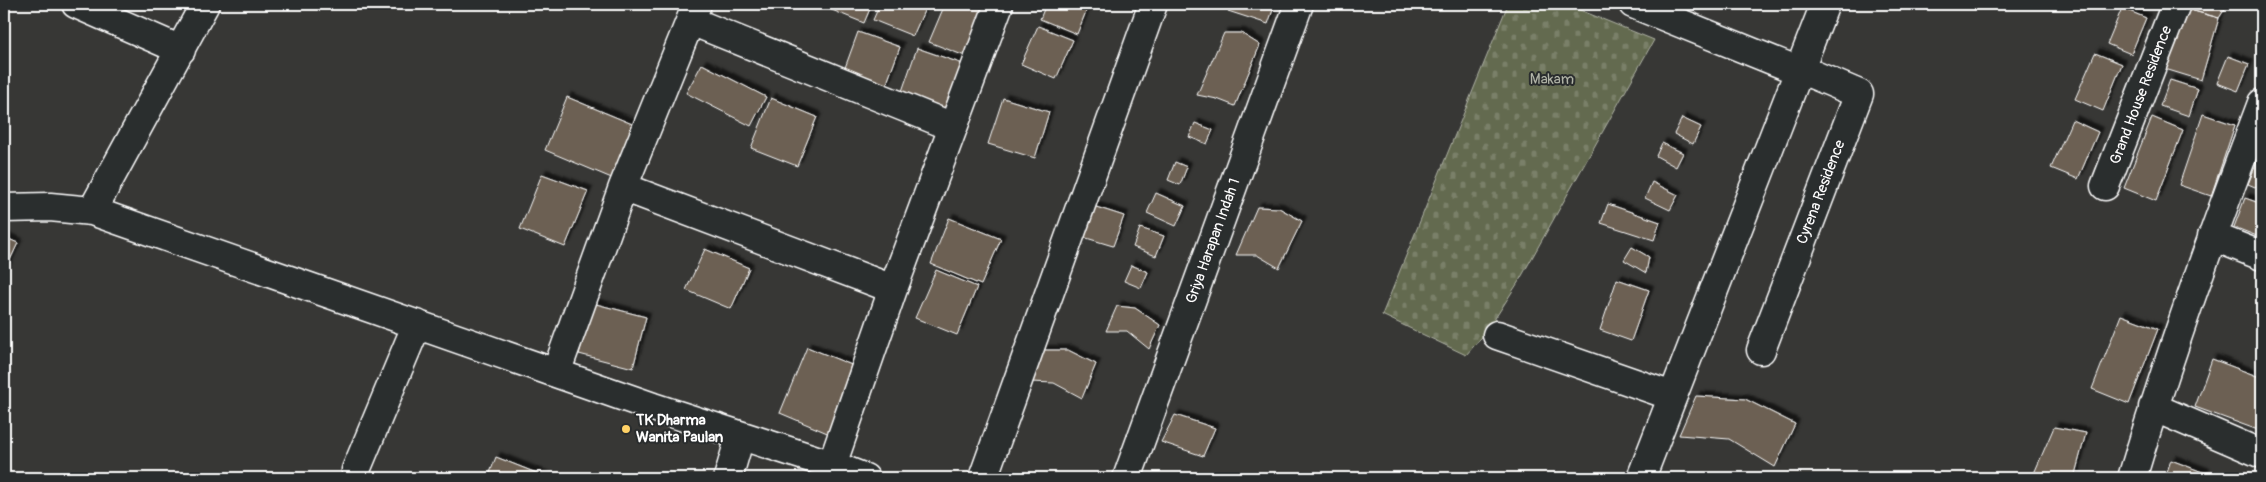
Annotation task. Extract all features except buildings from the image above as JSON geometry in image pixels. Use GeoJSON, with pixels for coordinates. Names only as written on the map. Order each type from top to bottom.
{"type":"FeatureCollection","features":[{"type":"Feature","properties":{"kind":"street"},"geometry":{"type":"LineString","coordinates":[[76,4],[181,50]]}},
{"type":"Feature","properties":{"kind":"street"},"geometry":{"type":"LineString","coordinates":[[92,211],[205,4]]}},
{"type":"Feature","properties":{"kind":"street"},"geometry":{"type":"LineString","coordinates":[[832,465],[892,288],[999,4]]}},
{"type":"Feature","properties":{"kind":"street"},"geometry":{"type":"LineString","coordinates":[[983,478],[1153,4]]}},
{"type":"Feature","properties":{"kind":"street","name":"Griya Harapan Indah 1"},"geometry":{"type":"LineString","coordinates":[[1127,478],[1300,4]]}},
{"type":"Feature","properties":{"kind":"street"},"geometry":{"type":"LineString","coordinates":[[1632,4],[1800,70]]}},
{"type":"Feature","properties":{"kind":"street"},"geometry":{"type":"LineString","coordinates":[[1641,478],[1825,4]]}},
{"type":"Feature","properties":{"kind":"street","name":"Grand House Residence"},"geometry":{"type":"LineString","coordinates":[[2105,186],[2176,4]]}},
{"type":"Feature","properties":{"kind":"street"},"geometry":{"type":"LineString","coordinates":[[556,373],[623,187],[694,12],[953,127]]}},
{"type":"Feature","properties":{"kind":"street","name":"Cyrena Residence"},"geometry":{"type":"LineString","coordinates":[[1761,350],[1859,94],[1800,70]]}},
{"type":"Feature","properties":{"kind":"street"},"geometry":{"type":"LineString","coordinates":[[2132,478],[2153,407],[2212,236],[2262,103]]}},
{"type":"Feature","properties":{"kind":"street"},"geometry":{"type":"LineString","coordinates":[[623,187],[892,288]]}},
{"type":"Feature","properties":{"kind":"street"},"geometry":{"type":"LineString","coordinates":[[4,208],[50,207],[92,211],[740,437],[832,465],[865,478]]}},
{"type":"Feature","properties":{"kind":"street"},"geometry":{"type":"LineString","coordinates":[[2212,236],[2262,256]]}},
{"type":"Feature","properties":{"kind":"street"},"geometry":{"type":"LineString","coordinates":[[356,470],[417,324]]}},
{"type":"Feature","properties":{"kind":"street"},"geometry":{"type":"LineString","coordinates":[[1497,335],[1672,396]]}},
{"type":"Feature","properties":{"kind":"street"},"geometry":{"type":"LineString","coordinates":[[2153,407],[2262,454]]}},
{"type":"Feature","properties":{"kind":"street"},"geometry":{"type":"LineString","coordinates":[[728,478],[740,437]]}},
{"type":"Feature","properties":{"kind":"green space","name":"Makam"},"geometry":{"type":"Polygon","coordinates":[[[1508,4],[1565,4],[1654,40],[1519,281],[1487,331],[1466,355],[1382,315],[1508,4]]]}},
{"type":"Feature","properties":{"kind":"place","name":"TK Dharma Wanita Paulan"},"geometry":{"type":"Point","coordinates":[626,429]}}]}
